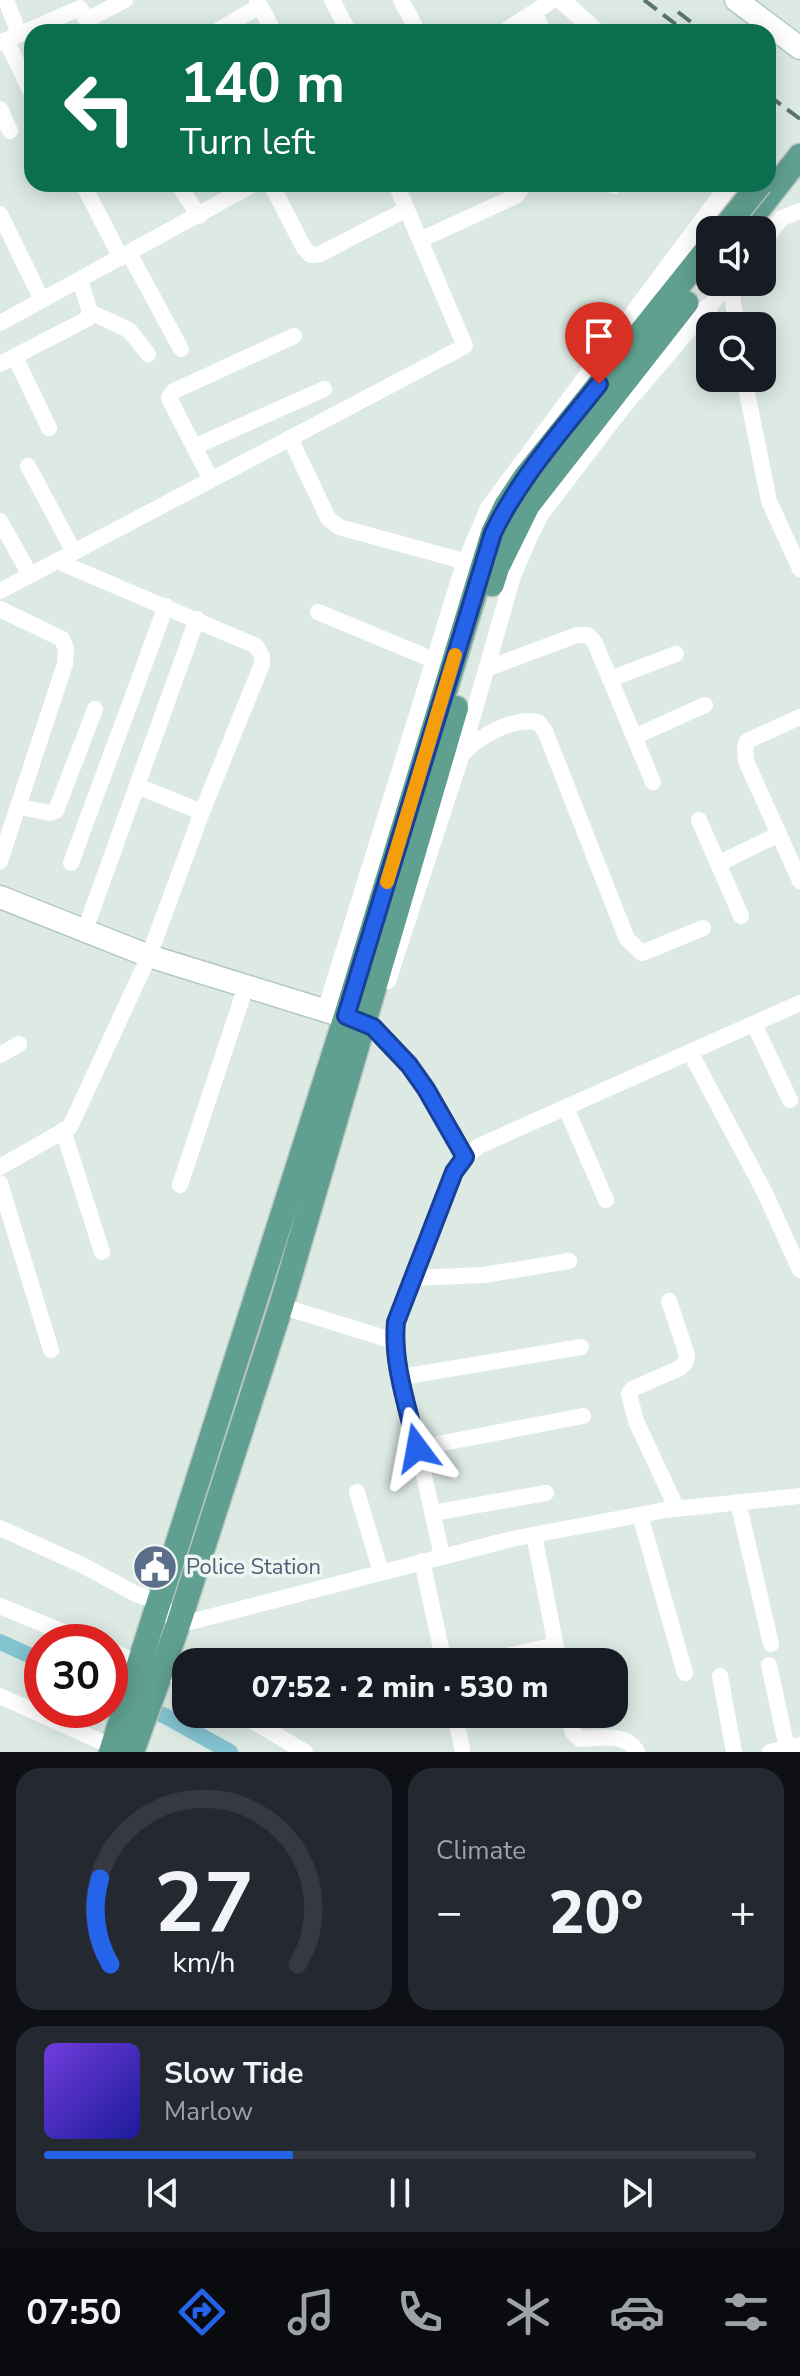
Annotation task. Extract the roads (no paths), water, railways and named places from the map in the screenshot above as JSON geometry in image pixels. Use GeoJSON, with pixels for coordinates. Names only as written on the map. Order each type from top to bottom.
{"type":"FeatureCollection","features":[{"type":"Feature","properties":{"kind":"main road"},"geometry":{"type":"LineString","coordinates":[[736,0],[768,24]]}},
{"type":"Feature","properties":{"kind":"main road"},"geometry":{"type":"LineString","coordinates":[[776,30],[800,48]]}},
{"type":"Feature","properties":{"kind":"main road"},"geometry":{"type":"LineString","coordinates":[[776,164],[800,134]]}},
{"type":"Feature","properties":{"kind":"main road"},"geometry":{"type":"LineString","coordinates":[[776,187],[800,156]]}},
{"type":"Feature","properties":{"kind":"main road"},"geometry":{"type":"LineString","coordinates":[[734,216],[754,192]]}},
{"type":"Feature","properties":{"kind":"main road"},"geometry":{"type":"LineString","coordinates":[[753,216],[772,192]]}},
{"type":"Feature","properties":{"kind":"main road"},"geometry":{"type":"LineString","coordinates":[[366,988],[482,565],[506,506],[526,476],[696,264]]}},
{"type":"Feature","properties":{"kind":"main road"},"geometry":{"type":"LineString","coordinates":[[152,1666],[159,1602],[353,1019],[366,988],[497,568],[528,505],[696,289]]}},
{"type":"Feature","properties":{"kind":"main road"},"geometry":{"type":"LineString","coordinates":[[0,897],[149,956],[353,1019]]}},
{"type":"Feature","properties":{"kind":"main road"},"geometry":{"type":"LineString","coordinates":[[121,1747],[152,1666],[178,1625],[281,1306],[353,1019]]}},
{"type":"Feature","properties":{"kind":"street"},"geometry":{"type":"LineString","coordinates":[[6,0],[8,39],[24,76]]}},
{"type":"Feature","properties":{"kind":"street"},"geometry":{"type":"LineString","coordinates":[[56,24],[125,0]]}},
{"type":"Feature","properties":{"kind":"street"},"geometry":{"type":"LineString","coordinates":[[332,0],[345,24]]}},
{"type":"Feature","properties":{"kind":"street"},"geometry":{"type":"LineString","coordinates":[[401,0],[414,24]]}},
{"type":"Feature","properties":{"kind":"street"},"geometry":{"type":"LineString","coordinates":[[515,24],[553,0]]}},
{"type":"Feature","properties":{"kind":"street"},"geometry":{"type":"LineString","coordinates":[[561,0],[588,24]]}},
{"type":"Feature","properties":{"kind":"street"},"geometry":{"type":"LineString","coordinates":[[227,24],[258,3],[270,24]]}},
{"type":"Feature","properties":{"kind":"street"},"geometry":{"type":"LineString","coordinates":[[534,12],[540,24]]}},
{"type":"Feature","properties":{"kind":"street"},"geometry":{"type":"LineString","coordinates":[[0,109],[10,131]]}},
{"type":"Feature","properties":{"kind":"street"},"geometry":{"type":"LineString","coordinates":[[88,192],[181,349]]}},
{"type":"Feature","properties":{"kind":"street"},"geometry":{"type":"LineString","coordinates":[[183,192],[199,216]]}},
{"type":"Feature","properties":{"kind":"street"},"geometry":{"type":"LineString","coordinates":[[0,323],[240,192]]}},
{"type":"Feature","properties":{"kind":"street"},"geometry":{"type":"LineString","coordinates":[[275,192],[304,248],[311,255],[320,254],[407,209]]}},
{"type":"Feature","properties":{"kind":"street"},"geometry":{"type":"LineString","coordinates":[[0,591],[465,346],[400,192]]}},
{"type":"Feature","properties":{"kind":"street"},"geometry":{"type":"LineString","coordinates":[[420,240],[519,192]]}},
{"type":"Feature","properties":{"kind":"street"},"geometry":{"type":"LineString","coordinates":[[724,216],[725,192]]}},
{"type":"Feature","properties":{"kind":"street"},"geometry":{"type":"LineString","coordinates":[[353,1019],[436,661],[467,562],[489,508],[725,192]]}},
{"type":"Feature","properties":{"kind":"street"},"geometry":{"type":"LineString","coordinates":[[776,226],[782,218],[800,211]]}},
{"type":"Feature","properties":{"kind":"street"},"geometry":{"type":"LineString","coordinates":[[0,214],[42,300]]}},
{"type":"Feature","properties":{"kind":"street"},"geometry":{"type":"LineString","coordinates":[[80,280],[90,312],[129,330],[148,354]]}},
{"type":"Feature","properties":{"kind":"street"},"geometry":{"type":"LineString","coordinates":[[353,1019],[462,754],[513,576],[540,516],[624,406],[717,296]]}},
{"type":"Feature","properties":{"kind":"street"},"geometry":{"type":"LineString","coordinates":[[706,307],[709,312]]}},
{"type":"Feature","properties":{"kind":"street"},"geometry":{"type":"LineString","coordinates":[[49,428],[7,360],[80,324],[90,312]]}},
{"type":"Feature","properties":{"kind":"street"},"geometry":{"type":"LineString","coordinates":[[211,480],[169,398],[174,391],[294,336]]}},
{"type":"Feature","properties":{"kind":"street"},"geometry":{"type":"LineString","coordinates":[[194,447],[324,389]]}},
{"type":"Feature","properties":{"kind":"street"},"geometry":{"type":"LineString","coordinates":[[747,392],[769,501],[800,569]]}},
{"type":"Feature","properties":{"kind":"street"},"geometry":{"type":"LineString","coordinates":[[290,438],[328,518],[339,527],[467,562]]}},
{"type":"Feature","properties":{"kind":"street"},"geometry":{"type":"LineString","coordinates":[[28,466],[74,552]]}},
{"type":"Feature","properties":{"kind":"street"},"geometry":{"type":"LineString","coordinates":[[0,521],[30,575]]}},
{"type":"Feature","properties":{"kind":"street"},"geometry":{"type":"LineString","coordinates":[[0,1167],[70,1127],[149,956],[202,812],[262,664],[262,656],[256,646],[57,561]]}},
{"type":"Feature","properties":{"kind":"street"},"geometry":{"type":"LineString","coordinates":[[71,863],[166,606]]}},
{"type":"Feature","properties":{"kind":"street"},"geometry":{"type":"LineString","coordinates":[[0,609],[62,639],[66,649],[65,664],[0,861]]}},
{"type":"Feature","properties":{"kind":"street"},"geometry":{"type":"LineString","coordinates":[[318,612],[436,661]]}},
{"type":"Feature","properties":{"kind":"street"},"geometry":{"type":"LineString","coordinates":[[85,930],[197,619]]}},
{"type":"Feature","properties":{"kind":"street"},"geometry":{"type":"LineString","coordinates":[[486,669],[577,635],[588,635],[595,643],[653,782]]}},
{"type":"Feature","properties":{"kind":"street"},"geometry":{"type":"LineString","coordinates":[[610,679],[676,654]]}},
{"type":"Feature","properties":{"kind":"street"},"geometry":{"type":"LineString","coordinates":[[634,737],[705,705]]}},
{"type":"Feature","properties":{"kind":"street"},"geometry":{"type":"LineString","coordinates":[[20,807],[50,813],[56,811],[95,709]]}},
{"type":"Feature","properties":{"kind":"street"},"geometry":{"type":"LineString","coordinates":[[800,717],[747,741],[745,749],[746,761],[800,881]]}},
{"type":"Feature","properties":{"kind":"street"},"geometry":{"type":"LineString","coordinates":[[462,754],[493,731],[527,720],[538,722],[545,731],[627,939],[642,953],[703,928]]}},
{"type":"Feature","properties":{"kind":"street"},"geometry":{"type":"LineString","coordinates":[[137,786],[202,812]]}},
{"type":"Feature","properties":{"kind":"street"},"geometry":{"type":"LineString","coordinates":[[699,820],[741,916]]}},
{"type":"Feature","properties":{"kind":"street"},"geometry":{"type":"LineString","coordinates":[[718,864],[779,834]]}},
{"type":"Feature","properties":{"kind":"street"},"geometry":{"type":"LineString","coordinates":[[180,1185],[246,986]]}},
{"type":"Feature","properties":{"kind":"street"},"geometry":{"type":"LineString","coordinates":[[442,1556],[394,1341],[396,1322],[454,1172],[465,1157],[479,1146],[800,1003]]}},
{"type":"Feature","properties":{"kind":"street"},"geometry":{"type":"LineString","coordinates":[[353,1019],[409,1065],[465,1157]]}},
{"type":"Feature","properties":{"kind":"street"},"geometry":{"type":"LineString","coordinates":[[754,1024],[790,1100]]}},
{"type":"Feature","properties":{"kind":"street"},"geometry":{"type":"LineString","coordinates":[[0,1055],[19,1044]]}},
{"type":"Feature","properties":{"kind":"street"},"geometry":{"type":"LineString","coordinates":[[690,1052],[765,1193],[800,1270]]}},
{"type":"Feature","properties":{"kind":"street"},"geometry":{"type":"LineString","coordinates":[[566,1108],[606,1200]]}},
{"type":"Feature","properties":{"kind":"street"},"geometry":{"type":"LineString","coordinates":[[63,1130],[102,1252]]}},
{"type":"Feature","properties":{"kind":"street"},"geometry":{"type":"LineString","coordinates":[[0,1183],[51,1350]]}},
{"type":"Feature","properties":{"kind":"street"},"geometry":{"type":"LineString","coordinates":[[413,1278],[484,1275],[569,1261]]}},
{"type":"Feature","properties":{"kind":"street"},"geometry":{"type":"LineString","coordinates":[[669,1301],[687,1355],[685,1363],[632,1389],[629,1394],[636,1421],[677,1509]]}},
{"type":"Feature","properties":{"kind":"street"},"geometry":{"type":"LineString","coordinates":[[281,1306],[394,1341]]}},
{"type":"Feature","properties":{"kind":"street"},"geometry":{"type":"LineString","coordinates":[[401,1377],[581,1347]]}},
{"type":"Feature","properties":{"kind":"street"},"geometry":{"type":"LineString","coordinates":[[417,1448],[583,1416]]}},
{"type":"Feature","properties":{"kind":"street"},"geometry":{"type":"LineString","coordinates":[[357,1492],[381,1572]]}},
{"type":"Feature","properties":{"kind":"street"},"geometry":{"type":"LineString","coordinates":[[432,1513],[546,1493]]}},
{"type":"Feature","properties":{"kind":"street"},"geometry":{"type":"LineString","coordinates":[[0,1528],[82,1565],[136,1594],[159,1602],[178,1625],[534,1535],[677,1509],[800,1496]]}},
{"type":"Feature","properties":{"kind":"street"},"geometry":{"type":"LineString","coordinates":[[738,1502],[771,1644]]}},
{"type":"Feature","properties":{"kind":"street"},"geometry":{"type":"LineString","coordinates":[[640,1515],[685,1673]]}},
{"type":"Feature","properties":{"kind":"street"},"geometry":{"type":"LineString","coordinates":[[534,1535],[556,1648]]}},
{"type":"Feature","properties":{"kind":"street"},"geometry":{"type":"LineString","coordinates":[[422,1561],[441,1648]]}},
{"type":"Feature","properties":{"kind":"street"},"geometry":{"type":"LineString","coordinates":[[0,1606],[44,1624]]}},
{"type":"Feature","properties":{"kind":"street"},"geometry":{"type":"LineString","coordinates":[[128,1657],[172,1675]]}},
{"type":"Feature","properties":{"kind":"street"},"geometry":{"type":"LineString","coordinates":[[769,1665],[794,1746],[770,1752]]}},
{"type":"Feature","properties":{"kind":"street"},"geometry":{"type":"LineString","coordinates":[[720,1676],[734,1752]]}},
{"type":"Feature","properties":{"kind":"street"},"geometry":{"type":"LineString","coordinates":[[0,1696],[121,1747]]}},
{"type":"Feature","properties":{"kind":"street"},"geometry":{"type":"LineString","coordinates":[[265,1728],[305,1752]]}},
{"type":"Feature","properties":{"kind":"street"},"geometry":{"type":"LineString","coordinates":[[458,1728],[462,1748]]}},
{"type":"Feature","properties":{"kind":"street"},"geometry":{"type":"LineString","coordinates":[[572,1728],[580,1739],[619,1738],[632,1743],[637,1752]]}},
{"type":"Feature","properties":{"kind":"waterway"},"geometry":{"type":"LineString","coordinates":[[0,1642],[24,1653]]}},
{"type":"Feature","properties":{"kind":"waterway"},"geometry":{"type":"LineString","coordinates":[[128,1699],[230,1752]]}},
{"type":"Feature","properties":{"kind":"railway"},"geometry":{"type":"LineString","coordinates":[[644,0],[676,24]]}},
{"type":"Feature","properties":{"kind":"railway"},"geometry":{"type":"LineString","coordinates":[[678,12],[694,24]]}},
{"type":"Feature","properties":{"kind":"railway"},"geometry":{"type":"LineString","coordinates":[[776,101],[800,119]]}},
{"type":"Feature","properties":{"kind":"place","name":"Police Station"},"geometry":{"type":"Point","coordinates":[155,1567]}}]}
